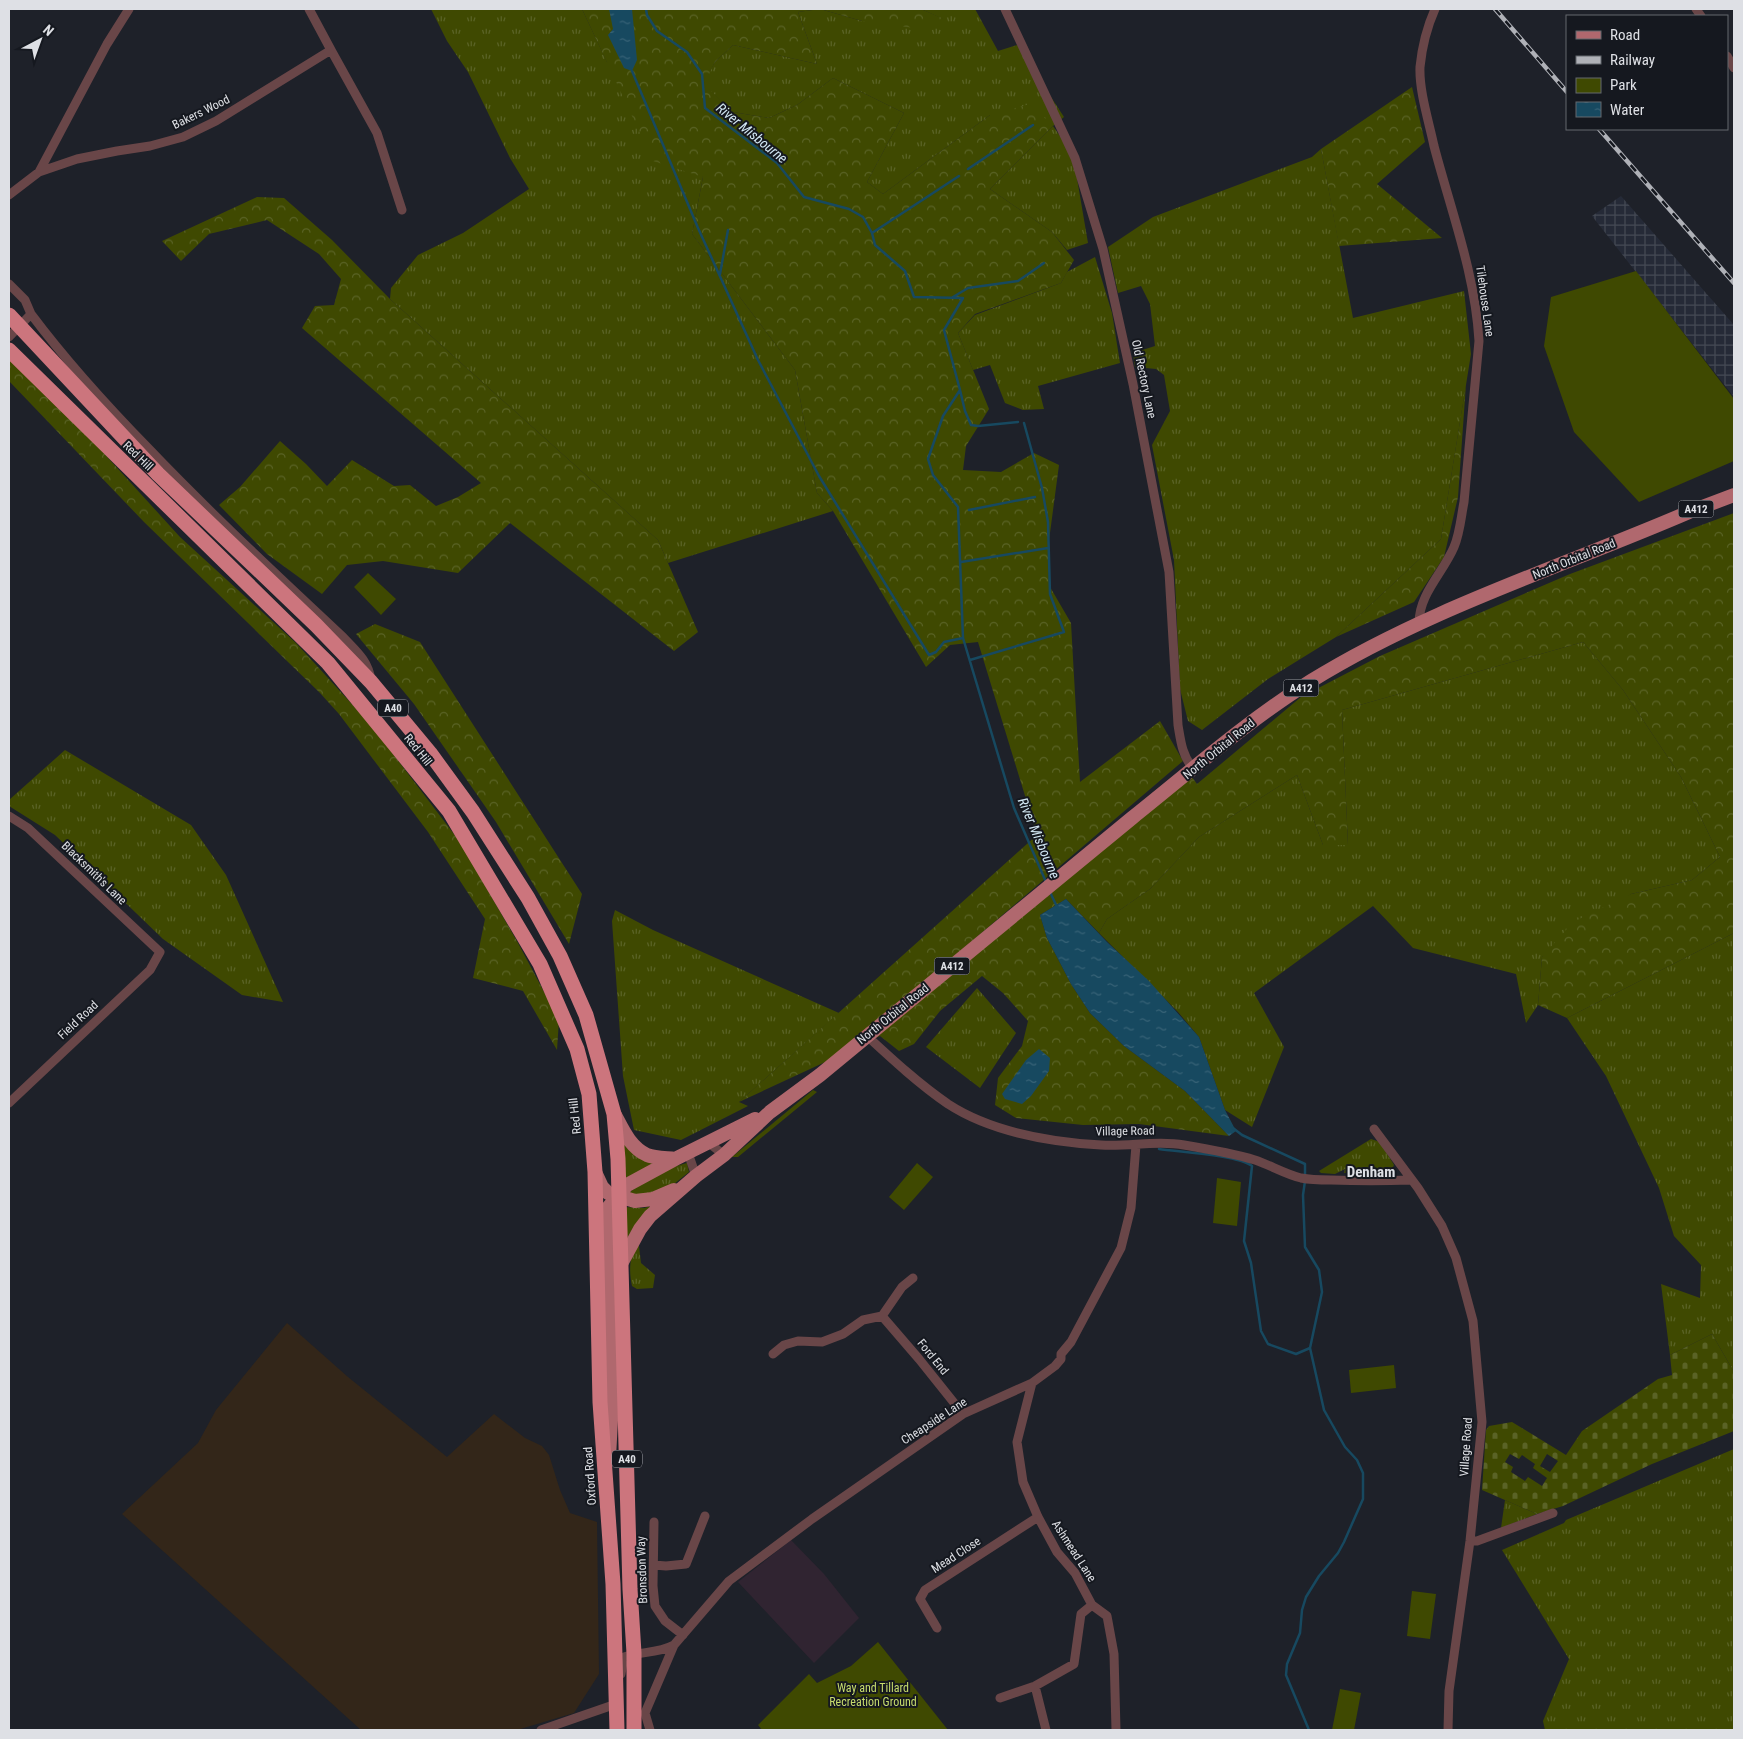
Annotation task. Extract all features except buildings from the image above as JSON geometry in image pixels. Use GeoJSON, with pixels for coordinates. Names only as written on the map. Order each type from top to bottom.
{"type":"FeatureCollection","features":[{"type":"Feature","properties":{"kind":"highway","name":"Red Hill"},"geometry":{"type":"LineString","coordinates":[[9,315],[14,332],[158,474],[316,625],[371,682],[430,754],[473,812],[528,898],[560,956],[586,1015],[614,1114],[619,1196]]}},
{"type":"Feature","properties":{"kind":"highway","name":"Red Hill"},"geometry":{"type":"LineString","coordinates":[[9,350],[328,663],[449,811],[540,964],[577,1049],[589,1094],[597,1220]]}},
{"type":"Feature","properties":{"kind":"highway","name":"A40"},"geometry":{"type":"LineString","coordinates":[[619,1196],[630,1589],[634,1653],[634,1730]]}},
{"type":"Feature","properties":{"kind":"highway","name":"Oxford Road"},"geometry":{"type":"LineString","coordinates":[[597,1220],[600,1402],[613,1584],[617,1730]]}},
{"type":"Feature","properties":{"kind":"main road","name":"North Orbital Road"},"geometry":{"type":"LineString","coordinates":[[622,1264],[639,1240],[650,1216],[692,1179],[724,1155],[770,1112],[820,1075],[1037,896],[1269,709],[1358,654],[1419,624],[1734,495]]}},
{"type":"Feature","properties":{"kind":"main road","name":"North Orbital Road"},"geometry":{"type":"LineString","coordinates":[[607,1495],[612,1402],[607,1210],[627,1185],[674,1159],[770,1112]]}},
{"type":"Feature","properties":{"kind":"main road"},"geometry":{"type":"LineString","coordinates":[[614,1114],[634,1146],[647,1155],[674,1159]]}},
{"type":"Feature","properties":{"kind":"main road"},"geometry":{"type":"LineString","coordinates":[[595,1172],[602,1187],[608,1193],[635,1201],[663,1196],[692,1179]]}},
{"type":"Feature","properties":{"kind":"street","name":"Bakers Wood"},"geometry":{"type":"LineString","coordinates":[[39,172],[107,44],[128,9]]}},
{"type":"Feature","properties":{"kind":"street"},"geometry":{"type":"LineString","coordinates":[[309,9],[377,133],[402,210]]}},
{"type":"Feature","properties":{"kind":"street","name":"Old Rectory Lane"},"geometry":{"type":"LineString","coordinates":[[1005,9],[1075,158],[1103,249],[1133,384],[1169,572],[1178,725],[1185,758],[1193,769]]}},
{"type":"Feature","properties":{"kind":"street","name":"Tilehouse Lane"},"geometry":{"type":"LineString","coordinates":[[1419,624],[1422,602],[1454,547],[1460,528],[1479,341],[1478,317],[1466,256],[1442,174],[1420,69],[1428,27],[1435,9]]}},
{"type":"Feature","properties":{"kind":"street","name":"Bakers Wood"},"geometry":{"type":"LineString","coordinates":[[9,195],[39,172],[77,159],[150,146],[183,137],[216,121],[331,50]]}},
{"type":"Feature","properties":{"kind":"street","name":"Red Hill"},"geometry":{"type":"LineString","coordinates":[[9,284],[25,300],[31,314],[52,342],[182,484],[364,659],[369,669],[371,682]]}},
{"type":"Feature","properties":{"kind":"street"},"geometry":{"type":"LineString","coordinates":[[14,332],[31,314]]}},
{"type":"Feature","properties":{"kind":"street","name":"Blacksmith's Lane"},"geometry":{"type":"LineString","coordinates":[[9,816],[28,828],[160,952]]}},
{"type":"Feature","properties":{"kind":"street","name":"Field Road"},"geometry":{"type":"LineString","coordinates":[[9,1103],[150,970],[160,952]]}},
{"type":"Feature","properties":{"kind":"street","name":"Village Road"},"geometry":{"type":"LineString","coordinates":[[867,1036],[915,1080],[950,1105],[976,1118],[1027,1135],[1069,1142],[1116,1146],[1160,1143],[1181,1144],[1256,1161],[1300,1178],[1360,1181],[1411,1180]]}},
{"type":"Feature","properties":{"kind":"street","name":"Village Road"},"geometry":{"type":"LineString","coordinates":[[1374,1129],[1418,1188],[1442,1226],[1456,1258],[1472,1321],[1482,1422],[1470,1541],[1450,1691],[1448,1730]]}},
{"type":"Feature","properties":{"kind":"street"},"geometry":{"type":"LineString","coordinates":[[709,1143],[724,1155]]}},
{"type":"Feature","properties":{"kind":"street","name":"Cheapside Lane"},"geometry":{"type":"LineString","coordinates":[[674,1645],[729,1581],[812,1519],[963,1414],[1032,1383],[1055,1366],[1061,1359],[1061,1354],[1071,1342],[1121,1248],[1131,1208],[1136,1145]]}},
{"type":"Feature","properties":{"kind":"street"},"geometry":{"type":"LineString","coordinates":[[688,1153],[692,1179]]}},
{"type":"Feature","properties":{"kind":"street"},"geometry":{"type":"LineString","coordinates":[[773,1354],[784,1345],[798,1341],[822,1342],[844,1334],[863,1320],[882,1316],[902,1287],[913,1278]]}},
{"type":"Feature","properties":{"kind":"street","name":"Ford End"},"geometry":{"type":"LineString","coordinates":[[882,1316],[920,1359],[963,1414]]}},
{"type":"Feature","properties":{"kind":"street","name":"Ashmead Lane"},"geometry":{"type":"LineString","coordinates":[[1032,1383],[1017,1442],[1023,1482],[1038,1518],[1058,1552],[1075,1573],[1092,1604],[1107,1616],[1114,1654],[1116,1730]]}},
{"type":"Feature","properties":{"kind":"street"},"geometry":{"type":"LineString","coordinates":[[1470,1541],[1477,1541],[1553,1513]]}},
{"type":"Feature","properties":{"kind":"street"},"geometry":{"type":"LineString","coordinates":[[654,1565],[686,1564],[705,1516]]}},
{"type":"Feature","properties":{"kind":"street","name":"Mead Close"},"geometry":{"type":"LineString","coordinates":[[937,1628],[920,1599],[925,1590],[1038,1518]]}},
{"type":"Feature","properties":{"kind":"street","name":"Bronsdon Way"},"geometry":{"type":"LineString","coordinates":[[654,1522],[655,1606],[665,1621],[683,1635]]}},
{"type":"Feature","properties":{"kind":"street"},"geometry":{"type":"LineString","coordinates":[[1000,1698],[1035,1686],[1074,1664],[1081,1614],[1092,1604]]}},
{"type":"Feature","properties":{"kind":"street"},"geometry":{"type":"LineString","coordinates":[[541,1730],[616,1704],[624,1657],[634,1653],[663,1650],[674,1645]]}},
{"type":"Feature","properties":{"kind":"street"},"geometry":{"type":"LineString","coordinates":[[650,1730],[644,1713],[674,1645]]}},
{"type":"Feature","properties":{"kind":"street"},"geometry":{"type":"LineString","coordinates":[[1035,1686],[1046,1730]]}},
{"type":"Feature","properties":{"kind":"shaded area"},"geometry":{"type":"Polygon","coordinates":[[[1621,196],[1734,325],[1734,397],[1592,216],[1621,196]]]}},
{"type":"Feature","properties":{"kind":"shaded area"},"geometry":{"type":"Polygon","coordinates":[[[287,1323],[348,1377],[447,1457],[494,1414],[525,1438],[542,1446],[549,1455],[560,1490],[570,1513],[597,1522],[599,1674],[574,1713],[517,1730],[361,1730],[122,1514],[198,1443],[216,1410],[287,1323]]]}},
{"type":"Feature","properties":{"kind":"shaded area"},"geometry":{"type":"Polygon","coordinates":[[[791,1540],[824,1574],[859,1618],[814,1663],[738,1582],[791,1540]]]}},
{"type":"Feature","properties":{"kind":"green space"},"geometry":{"type":"Polygon","coordinates":[[[431,9],[582,9],[607,62],[703,177],[692,234],[795,370],[817,493],[833,511],[668,563],[658,540],[390,299],[391,288],[418,255],[463,233],[529,189],[510,158],[468,72],[447,41],[431,9]]]}},
{"type":"Feature","properties":{"kind":"green space"},"geometry":{"type":"Polygon","coordinates":[[[582,9],[820,9],[798,12],[817,64],[733,45],[715,62],[704,84],[733,112],[769,118],[797,105],[833,78],[904,113],[867,182],[883,194],[990,115],[1030,104],[1053,126],[990,189],[1052,232],[1074,260],[1061,283],[975,314],[958,333],[989,409],[966,446],[963,470],[1001,472],[1034,453],[1059,465],[1048,548],[1050,587],[1071,623],[1080,782],[1160,721],[1183,761],[836,1057],[739,1102],[1037,835],[978,642],[950,645],[926,667],[833,511],[817,493],[795,370],[692,234],[703,177],[653,161],[582,9]]]}},
{"type":"Feature","properties":{"kind":"green space"},"geometry":{"type":"Polygon","coordinates":[[[820,9],[862,21],[943,19],[921,9],[975,9],[998,51],[1017,45],[1064,117],[1053,126],[990,115],[883,194],[867,182],[904,113],[833,78],[797,105],[769,118],[733,112],[703,84],[715,62],[733,45],[817,64],[798,12],[820,9]]]}},
{"type":"Feature","properties":{"kind":"green space"},"geometry":{"type":"Polygon","coordinates":[[[820,9],[921,9],[944,19],[914,28],[862,21],[820,9]]]}},
{"type":"Feature","properties":{"kind":"green space"},"geometry":{"type":"Polygon","coordinates":[[[1412,87],[1425,142],[1377,184],[1442,238],[1339,246],[1321,149],[1412,87]]]}},
{"type":"Feature","properties":{"kind":"green space"},"geometry":{"type":"Polygon","coordinates":[[[1053,126],[1073,155],[1088,243],[1067,250],[1052,232],[990,189],[1053,126]]]}},
{"type":"Feature","properties":{"kind":"green space"},"geometry":{"type":"Polygon","coordinates":[[[1321,149],[1353,318],[1464,291],[1471,354],[1441,539],[1336,637],[1268,679],[1202,730],[1188,721],[1180,689],[1174,560],[1152,445],[1170,411],[1164,375],[1156,369],[1135,367],[1133,353],[1155,346],[1150,304],[1141,286],[1118,293],[1108,247],[1153,217],[1312,157],[1321,149]]]}},
{"type":"Feature","properties":{"kind":"green space"},"geometry":{"type":"Polygon","coordinates":[[[257,197],[284,198],[332,240],[390,299],[658,540],[698,632],[674,651],[510,523],[458,573],[383,561],[347,565],[322,594],[267,554],[219,505],[240,487],[280,441],[327,486],[352,460],[394,486],[410,485],[436,506],[458,497],[481,483],[302,328],[315,306],[334,305],[341,279],[319,254],[267,220],[209,234],[181,261],[162,241],[257,197]]]}},
{"type":"Feature","properties":{"kind":"green space"},"geometry":{"type":"Polygon","coordinates":[[[1095,257],[1112,313],[1120,363],[1038,386],[1044,409],[1023,410],[1005,403],[990,365],[973,370],[958,333],[975,315],[1061,283],[1067,272],[1095,257]]]}},
{"type":"Feature","properties":{"kind":"green space"},"geometry":{"type":"Polygon","coordinates":[[[1636,271],[1734,399],[1734,461],[1639,502],[1574,432],[1544,346],[1551,297],[1636,271]]]}},
{"type":"Feature","properties":{"kind":"green space"},"geometry":{"type":"Polygon","coordinates":[[[9,349],[180,537],[296,643],[371,725],[460,842],[518,943],[559,1020],[557,1050],[523,991],[473,978],[485,919],[428,832],[339,714],[320,693],[144,522],[9,381],[9,349]]]}},
{"type":"Feature","properties":{"kind":"green space"},"geometry":{"type":"Polygon","coordinates":[[[1466,384],[1458,497],[1444,557],[1414,602],[1336,637],[1441,539],[1466,384]]]}},
{"type":"Feature","properties":{"kind":"green space"},"geometry":{"type":"Polygon","coordinates":[[[1734,513],[1734,933],[1567,1018],[1538,1005],[1542,957],[1573,922],[1631,894],[1692,880],[1720,857],[1681,777],[1623,690],[1583,642],[1342,710],[1348,845],[1323,845],[1297,775],[1199,837],[1150,889],[1107,919],[1099,933],[1066,899],[1040,915],[1047,938],[1071,984],[1090,1013],[1124,1046],[1185,1091],[1229,1136],[1139,1124],[1083,1125],[1016,1118],[995,1105],[998,1078],[1022,1046],[1028,1021],[1003,993],[982,976],[940,1011],[914,1044],[899,1051],[880,1036],[863,1044],[1189,773],[1197,784],[1301,697],[1380,656],[1570,574],[1734,513]]]}},
{"type":"Feature","properties":{"kind":"green space"},"geometry":{"type":"Polygon","coordinates":[[[368,573],[396,599],[381,615],[354,587],[368,573]]]}},
{"type":"Feature","properties":{"kind":"green space"},"geometry":{"type":"Polygon","coordinates":[[[375,624],[420,642],[582,894],[569,944],[496,822],[414,704],[356,634],[375,624]]]}},
{"type":"Feature","properties":{"kind":"green space"},"geometry":{"type":"Polygon","coordinates":[[[1583,642],[1623,690],[1681,777],[1720,857],[1692,880],[1631,894],[1542,957],[1538,1005],[1526,1023],[1516,974],[1413,948],[1373,906],[1254,993],[1284,1047],[1252,1127],[1225,1110],[1199,1037],[1178,1012],[1099,933],[1107,919],[1150,889],[1199,837],[1297,775],[1323,845],[1348,845],[1342,710],[1583,642]]]}},
{"type":"Feature","properties":{"kind":"green space"},"geometry":{"type":"Polygon","coordinates":[[[65,750],[191,825],[226,875],[283,1002],[242,995],[163,939],[55,835],[9,806],[9,800],[65,750]]]}},
{"type":"Feature","properties":{"kind":"green space"},"geometry":{"type":"Polygon","coordinates":[[[615,910],[653,930],[839,1013],[739,1102],[748,1106],[681,1140],[634,1130],[623,1076],[612,921],[615,910]]]}},
{"type":"Feature","properties":{"kind":"green space"},"geometry":{"type":"Polygon","coordinates":[[[1734,933],[1734,1372],[1712,1334],[1670,1355],[1661,1284],[1700,1298],[1701,1265],[1674,1236],[1659,1188],[1606,1076],[1567,1018],[1734,933]]]}},
{"type":"Feature","properties":{"kind":"green space"},"geometry":{"type":"Polygon","coordinates":[[[977,988],[1016,1033],[980,1088],[926,1047],[977,988]]]}},
{"type":"Feature","properties":{"kind":"green space"},"geometry":{"type":"Polygon","coordinates":[[[813,1090],[817,1092],[738,1157],[732,1157],[813,1090]]]}},
{"type":"Feature","properties":{"kind":"green space"},"geometry":{"type":"Polygon","coordinates":[[[622,1137],[662,1161],[624,1179],[622,1137]]]}},
{"type":"Feature","properties":{"kind":"green space"},"geometry":{"type":"Polygon","coordinates":[[[1371,1139],[1380,1142],[1394,1165],[1393,1167],[1381,1173],[1344,1173],[1345,1169],[1335,1174],[1321,1173],[1319,1171],[1371,1139]]]}},
{"type":"Feature","properties":{"kind":"green space"},"geometry":{"type":"Polygon","coordinates":[[[687,1163],[689,1172],[674,1184],[649,1195],[626,1195],[655,1176],[687,1163]]]}},
{"type":"Feature","properties":{"kind":"green space"},"geometry":{"type":"Polygon","coordinates":[[[917,1163],[933,1177],[904,1210],[889,1197],[917,1163]]]}},
{"type":"Feature","properties":{"kind":"green space"},"geometry":{"type":"Polygon","coordinates":[[[1217,1178],[1241,1182],[1237,1226],[1213,1223],[1217,1178]]]}},
{"type":"Feature","properties":{"kind":"green space"},"geometry":{"type":"Polygon","coordinates":[[[658,1204],[635,1225],[626,1240],[624,1207],[644,1208],[658,1204]]]}},
{"type":"Feature","properties":{"kind":"green space"},"geometry":{"type":"Polygon","coordinates":[[[637,1245],[639,1246],[641,1263],[655,1275],[653,1288],[637,1289],[632,1286],[630,1265],[632,1254],[637,1245]]]}},
{"type":"Feature","properties":{"kind":"green space"},"geometry":{"type":"Polygon","coordinates":[[[1712,1334],[1734,1372],[1734,1431],[1652,1464],[1563,1506],[1537,1514],[1482,1490],[1486,1430],[1489,1426],[1512,1422],[1566,1455],[1582,1431],[1658,1379],[1672,1375],[1670,1355],[1712,1334]],[[1510,1454],[1505,1462],[1513,1467],[1511,1472],[1525,1481],[1528,1477],[1542,1486],[1547,1478],[1533,1468],[1535,1464],[1522,1455],[1519,1459],[1510,1454]],[[1547,1454],[1540,1466],[1550,1472],[1558,1461],[1547,1454]]]}},
{"type":"Feature","properties":{"kind":"green space"},"geometry":{"type":"Polygon","coordinates":[[[1394,1365],[1396,1388],[1351,1393],[1349,1370],[1394,1365]]]}},
{"type":"Feature","properties":{"kind":"green space"},"geometry":{"type":"Polygon","coordinates":[[[1734,1449],[1734,1730],[1545,1730],[1543,1721],[1569,1659],[1502,1550],[1564,1523],[1566,1520],[1734,1449]]]}},
{"type":"Feature","properties":{"kind":"green space"},"geometry":{"type":"Polygon","coordinates":[[[1505,1500],[1537,1514],[1501,1528],[1505,1500]]]}},
{"type":"Feature","properties":{"kind":"green space"},"geometry":{"type":"Polygon","coordinates":[[[1412,1591],[1436,1594],[1430,1639],[1407,1636],[1412,1591]]]}},
{"type":"Feature","properties":{"kind":"green space","name":"Way and Tillard Recreation Ground"},"geometry":{"type":"Polygon","coordinates":[[[878,1642],[948,1730],[762,1730],[758,1725],[809,1674],[817,1683],[851,1666],[878,1642]]]}},
{"type":"Feature","properties":{"kind":"green space"},"geometry":{"type":"Polygon","coordinates":[[[1340,1689],[1361,1693],[1354,1730],[1332,1730],[1340,1689]]]}},
{"type":"Feature","properties":{"kind":"water"},"geometry":{"type":"Polygon","coordinates":[[[609,9],[632,9],[637,60],[632,71],[624,68],[608,35],[613,29],[609,9]]]}},
{"type":"Feature","properties":{"kind":"water"},"geometry":{"type":"Polygon","coordinates":[[[1066,899],[1107,942],[1149,981],[1199,1037],[1225,1110],[1236,1131],[1229,1136],[1185,1091],[1124,1046],[1090,1013],[1071,984],[1047,938],[1040,915],[1066,899]]]}},
{"type":"Feature","properties":{"kind":"water"},"geometry":{"type":"Polygon","coordinates":[[[1039,1049],[1050,1058],[1049,1071],[1031,1096],[1022,1104],[1005,1099],[1002,1094],[1026,1060],[1039,1049]]]}},
{"type":"Feature","properties":{"kind":"waterway","name":"River Misbourne"},"geometry":{"type":"LineString","coordinates":[[646,9],[647,15],[657,31],[687,52],[702,74],[705,108],[777,163],[804,197],[849,209],[863,217],[872,233],[875,245],[905,271],[914,297],[963,298],[944,330],[960,390],[943,416],[928,459],[933,475],[958,507],[963,638],[1014,808],[1046,882]]}},
{"type":"Feature","properties":{"kind":"waterway"},"geometry":{"type":"LineString","coordinates":[[632,71],[698,228],[758,360],[819,476],[929,655],[936,652],[944,642],[963,638]]}},
{"type":"Feature","properties":{"kind":"waterway"},"geometry":{"type":"LineString","coordinates":[[968,169],[1033,125]]}},
{"type":"Feature","properties":{"kind":"waterway"},"geometry":{"type":"LineString","coordinates":[[872,233],[959,176]]}},
{"type":"Feature","properties":{"kind":"waterway"},"geometry":{"type":"LineString","coordinates":[[720,274],[728,230]]}},
{"type":"Feature","properties":{"kind":"waterway"},"geometry":{"type":"LineString","coordinates":[[953,297],[968,288],[1018,281],[1044,263]]}},
{"type":"Feature","properties":{"kind":"waterway"},"geometry":{"type":"LineString","coordinates":[[960,390],[965,411],[971,425],[1018,422]]}},
{"type":"Feature","properties":{"kind":"waterway"},"geometry":{"type":"LineString","coordinates":[[970,660],[1064,632],[1050,594],[1048,522],[1042,488],[1024,423]]}},
{"type":"Feature","properties":{"kind":"waterway"},"geometry":{"type":"LineString","coordinates":[[969,510],[1035,497]]}},
{"type":"Feature","properties":{"kind":"waterway"},"geometry":{"type":"LineString","coordinates":[[961,562],[1048,548]]}},
{"type":"Feature","properties":{"kind":"waterway","name":"River Misbourne"},"geometry":{"type":"LineString","coordinates":[[1050,892],[1057,907]]}},
{"type":"Feature","properties":{"kind":"waterway","name":"River Misbourne"},"geometry":{"type":"LineString","coordinates":[[1233,1128],[1242,1135],[1305,1164],[1305,1176]]}},
{"type":"Feature","properties":{"kind":"waterway"},"geometry":{"type":"LineString","coordinates":[[1159,1149],[1208,1154],[1234,1159],[1252,1166],[1244,1241],[1251,1263],[1261,1331],[1268,1344],[1296,1354],[1310,1348]]}},
{"type":"Feature","properties":{"kind":"waterway","name":"River Misbourne"},"geometry":{"type":"LineString","coordinates":[[1305,1181],[1303,1195],[1305,1247],[1319,1270],[1322,1292],[1310,1348],[1324,1410],[1345,1447],[1357,1460],[1363,1473],[1363,1499],[1338,1553],[1319,1576],[1306,1597],[1302,1610],[1300,1633],[1287,1664],[1286,1675],[1309,1730]]}},
{"type":"Feature","properties":{"kind":"railway"},"geometry":{"type":"LineString","coordinates":[[1495,9],[1566,91]]}},
{"type":"Feature","properties":{"kind":"railway"},"geometry":{"type":"LineString","coordinates":[[1600,130],[1734,283]]}},
{"type":"Feature","properties":{"kind":"district","name":"Denham"},"geometry":{"type":"Point","coordinates":[1371,1172]}}]}
